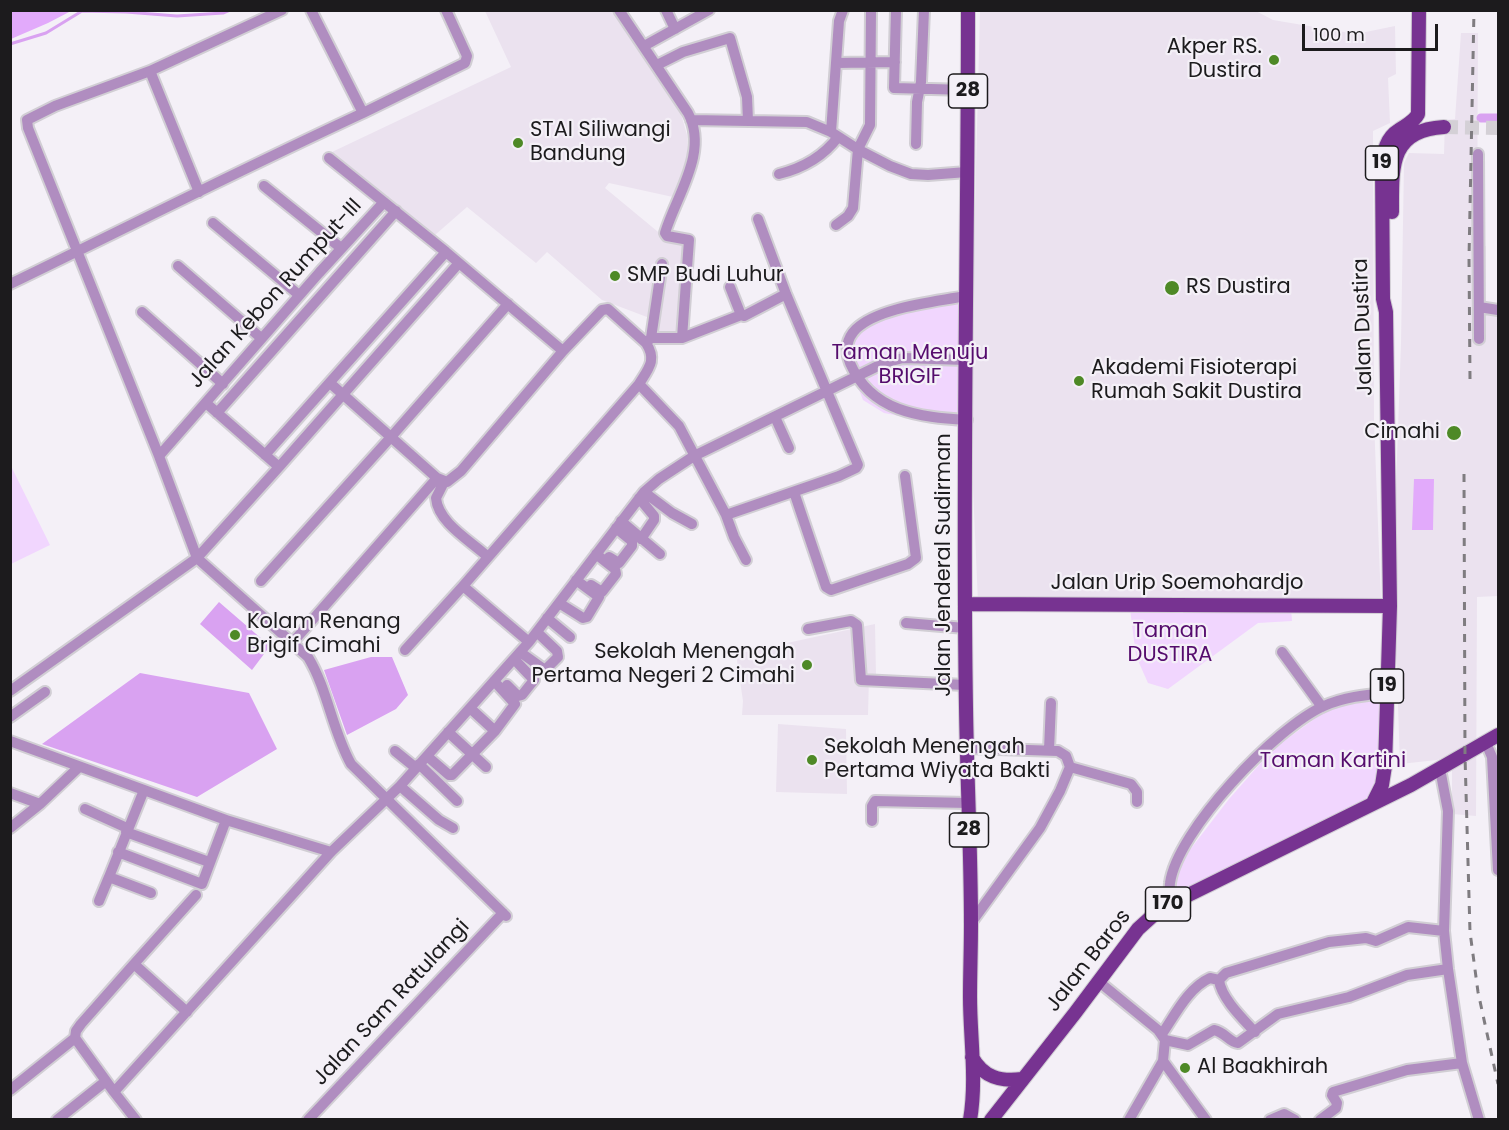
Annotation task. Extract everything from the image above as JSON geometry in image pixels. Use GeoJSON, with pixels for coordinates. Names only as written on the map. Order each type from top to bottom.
{"type":"FeatureCollection","features":[{"type":"Feature","properties":{"kind":"main road","name":"Jalan Jenderal Sudirman"},"geometry":{"type":"LineString","coordinates":[[968,10],[965,685],[971,923],[972,1118]]}},
{"type":"Feature","properties":{"kind":"main road","name":"Jalan Dustira"},"geometry":{"type":"LineString","coordinates":[[1373,803],[1382,785],[1385,766],[1390,606],[1386,312],[1383,299],[1384,153],[1390,138],[1416,118],[1419,109],[1419,10]]}},
{"type":"Feature","properties":{"kind":"main road"},"geometry":{"type":"LineString","coordinates":[[1386,312],[1390,300],[1394,161],[1398,150],[1407,138],[1420,131],[1444,127]]}},
{"type":"Feature","properties":{"kind":"main road","name":"Jalan Urip Soemohardjo"},"geometry":{"type":"LineString","coordinates":[[965,604],[1390,606]]}},
{"type":"Feature","properties":{"kind":"main road","name":"170"},"geometry":{"type":"LineString","coordinates":[[1412,785],[1498,735]]}},
{"type":"Feature","properties":{"kind":"main road"},"geometry":{"type":"LineString","coordinates":[[1385,766],[1400,782],[1412,785]]}},
{"type":"Feature","properties":{"kind":"main road","name":"Jalan Baros"},"geometry":{"type":"LineString","coordinates":[[991,1119],[1138,929],[1160,909],[1412,785]]}},
{"type":"Feature","properties":{"kind":"main road"},"geometry":{"type":"LineString","coordinates":[[972,1057],[980,1069],[990,1076],[1008,1080],[1022,1079]]}},
{"type":"Feature","properties":{"kind":"street"},"geometry":{"type":"LineString","coordinates":[[197,558],[159,456],[28,128],[27,120],[55,106],[150,71],[282,10]]}},
{"type":"Feature","properties":{"kind":"street"},"geometry":{"type":"LineString","coordinates":[[311,10],[363,113]]}},
{"type":"Feature","properties":{"kind":"street"},"geometry":{"type":"LineString","coordinates":[[10,284],[465,63],[467,56],[446,10]]}},
{"type":"Feature","properties":{"kind":"street"},"geometry":{"type":"LineString","coordinates":[[619,10],[692,120],[693,156],[680,198],[669,219],[665,233],[667,236],[689,240],[682,338]]}},
{"type":"Feature","properties":{"kind":"street"},"geometry":{"type":"LineString","coordinates":[[625,10],[637,29],[642,43]]}},
{"type":"Feature","properties":{"kind":"street"},"geometry":{"type":"LineString","coordinates":[[666,10],[675,29]]}},
{"type":"Feature","properties":{"kind":"street"},"geometry":{"type":"LineString","coordinates":[[642,43],[675,29],[709,10]]}},
{"type":"Feature","properties":{"kind":"street"},"geometry":{"type":"LineString","coordinates":[[779,174],[796,170],[825,153],[834,135],[839,21],[843,10]]}},
{"type":"Feature","properties":{"kind":"street"},"geometry":{"type":"LineString","coordinates":[[836,225],[851,214],[858,149],[869,128],[872,10]]}},
{"type":"Feature","properties":{"kind":"street"},"geometry":{"type":"LineString","coordinates":[[896,10],[894,88],[968,90]]}},
{"type":"Feature","properties":{"kind":"street"},"geometry":{"type":"LineString","coordinates":[[916,144],[924,10]]}},
{"type":"Feature","properties":{"kind":"street"},"geometry":{"type":"LineString","coordinates":[[657,65],[683,52],[730,39],[747,97],[748,122]]}},
{"type":"Feature","properties":{"kind":"street"},"geometry":{"type":"LineString","coordinates":[[837,63],[895,62]]}},
{"type":"Feature","properties":{"kind":"street"},"geometry":{"type":"LineString","coordinates":[[150,71],[199,192]]}},
{"type":"Feature","properties":{"kind":"street"},"geometry":{"type":"LineString","coordinates":[[692,120],[807,122],[890,166],[911,174],[967,172]]}},
{"type":"Feature","properties":{"kind":"street"},"geometry":{"type":"LineString","coordinates":[[1478,154],[1479,339]]}},
{"type":"Feature","properties":{"kind":"street"},"geometry":{"type":"LineString","coordinates":[[329,158],[384,202]]}},
{"type":"Feature","properties":{"kind":"street"},"geometry":{"type":"LineString","coordinates":[[264,186],[341,248]]}},
{"type":"Feature","properties":{"kind":"street","name":"Jalan Kebon Rumput-III"},"geometry":{"type":"LineString","coordinates":[[159,456],[299,295],[384,202],[562,351]]}},
{"type":"Feature","properties":{"kind":"street"},"geometry":{"type":"LineString","coordinates":[[218,413],[396,211]]}},
{"type":"Feature","properties":{"kind":"street"},"geometry":{"type":"LineString","coordinates":[[726,515],[839,476],[858,466],[786,294],[758,219]]}},
{"type":"Feature","properties":{"kind":"street"},"geometry":{"type":"LineString","coordinates":[[213,223],[299,295]]}},
{"type":"Feature","properties":{"kind":"street"},"geometry":{"type":"LineString","coordinates":[[265,455],[446,252]]}},
{"type":"Feature","properties":{"kind":"street"},"geometry":{"type":"LineString","coordinates":[[10,691],[197,558],[459,263]]}},
{"type":"Feature","properties":{"kind":"street"},"geometry":{"type":"LineString","coordinates":[[405,650],[639,384],[652,359],[648,341],[662,264]]}},
{"type":"Feature","properties":{"kind":"street"},"geometry":{"type":"LineString","coordinates":[[178,266],[261,338]]}},
{"type":"Feature","properties":{"kind":"street"},"geometry":{"type":"LineString","coordinates":[[730,286],[741,315]]}},
{"type":"Feature","properties":{"kind":"street"},"geometry":{"type":"LineString","coordinates":[[330,383],[440,480],[451,480],[562,351],[604,309],[609,310],[648,341],[682,338],[741,315],[744,316],[786,294]]}},
{"type":"Feature","properties":{"kind":"street"},"geometry":{"type":"LineString","coordinates":[[965,296],[922,303],[872,319],[856,328],[846,347],[856,376],[878,400],[890,407],[934,418],[967,420]]}},
{"type":"Feature","properties":{"kind":"street"},"geometry":{"type":"LineString","coordinates":[[261,581],[508,304]]}},
{"type":"Feature","properties":{"kind":"street"},"geometry":{"type":"LineString","coordinates":[[1479,307],[1498,310]]}},
{"type":"Feature","properties":{"kind":"street"},"geometry":{"type":"LineString","coordinates":[[142,312],[223,384]]}},
{"type":"Feature","properties":{"kind":"street"},"geometry":{"type":"LineString","coordinates":[[114,1092],[331,852],[387,800],[529,642],[618,524],[659,479],[694,456],[884,363],[903,358],[966,360]]}},
{"type":"Feature","properties":{"kind":"street"},"geometry":{"type":"LineString","coordinates":[[639,384],[679,426],[726,515],[746,560]]}},
{"type":"Feature","properties":{"kind":"street"},"geometry":{"type":"LineString","coordinates":[[206,403],[279,466]]}},
{"type":"Feature","properties":{"kind":"street"},"geometry":{"type":"LineString","coordinates":[[775,417],[789,448]]}},
{"type":"Feature","properties":{"kind":"street"},"geometry":{"type":"LineString","coordinates":[[794,492],[826,586],[831,590],[908,564],[916,558],[905,476]]}},
{"type":"Feature","properties":{"kind":"street"},"geometry":{"type":"LineString","coordinates":[[440,480],[436,498],[447,521],[488,556]]}},
{"type":"Feature","properties":{"kind":"street"},"geometry":{"type":"LineString","coordinates":[[293,642],[440,480]]}},
{"type":"Feature","properties":{"kind":"street"},"geometry":{"type":"LineString","coordinates":[[642,495],[692,524]]}},
{"type":"Feature","properties":{"kind":"street"},"geometry":{"type":"LineString","coordinates":[[641,538],[654,520],[642,495]]}},
{"type":"Feature","properties":{"kind":"street"},"geometry":{"type":"LineString","coordinates":[[618,524],[641,538],[660,554]]}},
{"type":"Feature","properties":{"kind":"street"},"geometry":{"type":"LineString","coordinates":[[598,552],[619,563],[632,543],[618,524]]}},
{"type":"Feature","properties":{"kind":"street"},"geometry":{"type":"LineString","coordinates":[[578,578],[602,592],[615,576],[615,569],[598,552]]}},
{"type":"Feature","properties":{"kind":"street","name":"Jalan Sam Ratulangi"},"geometry":{"type":"LineString","coordinates":[[197,558],[309,657],[317,672],[351,764],[505,914],[308,1119]]}},
{"type":"Feature","properties":{"kind":"street"},"geometry":{"type":"LineString","coordinates":[[559,603],[583,618],[587,617],[599,597],[578,578]]}},
{"type":"Feature","properties":{"kind":"street"},"geometry":{"type":"LineString","coordinates":[[463,586],[529,642]]}},
{"type":"Feature","properties":{"kind":"street"},"geometry":{"type":"LineString","coordinates":[[548,618],[570,637]]}},
{"type":"Feature","properties":{"kind":"street"},"geometry":{"type":"LineString","coordinates":[[808,629],[850,621],[855,623],[859,630],[861,680],[965,685]]}},
{"type":"Feature","properties":{"kind":"street"},"geometry":{"type":"LineString","coordinates":[[906,623],[965,628]]}},
{"type":"Feature","properties":{"kind":"street"},"geometry":{"type":"LineString","coordinates":[[517,655],[545,670],[558,657],[557,651],[537,632]]}},
{"type":"Feature","properties":{"kind":"street"},"geometry":{"type":"LineString","coordinates":[[1282,652],[1322,707]]}},
{"type":"Feature","properties":{"kind":"street"},"geometry":{"type":"LineString","coordinates":[[496,678],[518,696],[522,695],[533,679],[517,655]]}},
{"type":"Feature","properties":{"kind":"street"},"geometry":{"type":"LineString","coordinates":[[395,751],[449,775],[454,773],[495,731],[515,705],[496,678]]}},
{"type":"Feature","properties":{"kind":"street"},"geometry":{"type":"LineString","coordinates":[[10,717],[45,692]]}},
{"type":"Feature","properties":{"kind":"street"},"geometry":{"type":"LineString","coordinates":[[1172,902],[1170,883],[1173,870],[1183,850],[1201,821],[1240,774],[1266,748],[1297,723],[1322,707],[1342,699],[1386,693]]}},
{"type":"Feature","properties":{"kind":"street"},"geometry":{"type":"LineString","coordinates":[[1049,750],[1051,703]]}},
{"type":"Feature","properties":{"kind":"street"},"geometry":{"type":"LineString","coordinates":[[470,708],[495,731]]}},
{"type":"Feature","properties":{"kind":"street"},"geometry":{"type":"LineString","coordinates":[[448,732],[486,767]]}},
{"type":"Feature","properties":{"kind":"street"},"geometry":{"type":"LineString","coordinates":[[10,741],[226,820],[331,852]]}},
{"type":"Feature","properties":{"kind":"street"},"geometry":{"type":"LineString","coordinates":[[1486,743],[1492,757],[1498,827],[1498,870]]}},
{"type":"Feature","properties":{"kind":"street"},"geometry":{"type":"LineString","coordinates":[[966,748],[1058,751],[1066,756],[1070,767],[1040,828],[971,923]]}},
{"type":"Feature","properties":{"kind":"street"},"geometry":{"type":"LineString","coordinates":[[421,763],[457,801]]}},
{"type":"Feature","properties":{"kind":"street"},"geometry":{"type":"LineString","coordinates":[[10,828],[40,804],[79,767]]}},
{"type":"Feature","properties":{"kind":"street"},"geometry":{"type":"LineString","coordinates":[[1070,767],[1131,784],[1137,792],[1137,802]]}},
{"type":"Feature","properties":{"kind":"street"},"geometry":{"type":"LineString","coordinates":[[1440,769],[1448,811],[1444,931],[1448,969],[1462,1063],[1479,1119]]}},
{"type":"Feature","properties":{"kind":"street"},"geometry":{"type":"LineString","coordinates":[[400,786],[439,820],[453,828]]}},
{"type":"Feature","properties":{"kind":"street"},"geometry":{"type":"LineString","coordinates":[[99,901],[144,790]]}},
{"type":"Feature","properties":{"kind":"street"},"geometry":{"type":"LineString","coordinates":[[10,793],[40,804]]}},
{"type":"Feature","properties":{"kind":"street"},"geometry":{"type":"LineString","coordinates":[[872,821],[872,806],[875,801],[968,803]]}},
{"type":"Feature","properties":{"kind":"street"},"geometry":{"type":"LineString","coordinates":[[85,809],[127,830],[209,862]]}},
{"type":"Feature","properties":{"kind":"street"},"geometry":{"type":"LineString","coordinates":[[118,852],[202,884],[226,820]]}},
{"type":"Feature","properties":{"kind":"street"},"geometry":{"type":"LineString","coordinates":[[109,877],[151,893]]}},
{"type":"Feature","properties":{"kind":"street"},"geometry":{"type":"LineString","coordinates":[[10,1090],[75,1038],[76,1031],[81,1024],[196,895]]}},
{"type":"Feature","properties":{"kind":"street"},"geometry":{"type":"LineString","coordinates":[[1219,980],[1226,974],[1329,942],[1366,938],[1376,941],[1408,927],[1444,931]]}},
{"type":"Feature","properties":{"kind":"street"},"geometry":{"type":"LineString","coordinates":[[134,964],[187,1012]]}},
{"type":"Feature","properties":{"kind":"street"},"geometry":{"type":"LineString","coordinates":[[1098,981],[1163,1037],[1188,1045],[1214,1030],[1224,1033],[1236,1044],[1278,1014],[1349,997],[1407,975],[1448,969]]}},
{"type":"Feature","properties":{"kind":"street"},"geometry":{"type":"LineString","coordinates":[[1129,1119],[1163,1060],[1163,1037],[1182,1003],[1199,985],[1210,978],[1219,980]]}},
{"type":"Feature","properties":{"kind":"street"},"geometry":{"type":"LineString","coordinates":[[1219,980],[1236,1011],[1255,1032]]}},
{"type":"Feature","properties":{"kind":"street"},"geometry":{"type":"LineString","coordinates":[[75,1038],[136,1119]]}},
{"type":"Feature","properties":{"kind":"street"},"geometry":{"type":"LineString","coordinates":[[1163,1060],[1206,1119]]}},
{"type":"Feature","properties":{"kind":"street"},"geometry":{"type":"LineString","coordinates":[[1320,1119],[1336,1108],[1333,1092],[1407,1070],[1462,1063]]}},
{"type":"Feature","properties":{"kind":"street"},"geometry":{"type":"LineString","coordinates":[[57,1119],[106,1082]]}},
{"type":"Feature","properties":{"kind":"street"},"geometry":{"type":"LineString","coordinates":[[1270,1119],[1284,1114],[1295,1119]]}},
{"type":"Feature","properties":{"kind":"shaded area"},"geometry":{"type":"Polygon","coordinates":[[[11,10],[71,10],[71,11],[11,39],[11,10]]]}},
{"type":"Feature","properties":{"kind":"shaded area","name":"RS Dustira"},"geometry":{"type":"Polygon","coordinates":[[[1254,10],[1273,20],[1356,34],[1395,26],[1396,74],[1388,78],[1390,123],[1373,131],[1374,420],[1381,603],[978,602],[966,330],[974,246],[980,11],[1254,10]]]}},
{"type":"Feature","properties":{"kind":"shaded area","name":"STAI Siliwangi Bandung"},"geometry":{"type":"Polygon","coordinates":[[[485,11],[614,11],[679,107],[687,135],[688,162],[673,197],[609,183],[605,188],[663,236],[689,241],[681,335],[650,332],[647,317],[602,300],[547,252],[536,263],[467,207],[435,235],[332,152],[511,67],[485,11]]]}},
{"type":"Feature","properties":{"kind":"shaded area"},"geometry":{"type":"Polygon","coordinates":[[[1461,33],[1478,33],[1477,246],[1486,246],[1486,313],[1498,313],[1498,596],[1477,597],[1476,816],[1452,814],[1452,754],[1437,760],[1400,764],[1396,647],[1396,487],[1404,163],[1409,153],[1444,154],[1445,120],[1455,119],[1461,33]]]}},
{"type":"Feature","properties":{"kind":"shaded area"},"geometry":{"type":"Polygon","coordinates":[[[1414,479],[1434,479],[1433,530],[1412,530],[1414,479]]]}},
{"type":"Feature","properties":{"kind":"shaded area","name":"Kolam Renang Brigif Cimahi"},"geometry":{"type":"Polygon","coordinates":[[[219,602],[270,646],[252,670],[200,624],[219,602]]]}},
{"type":"Feature","properties":{"kind":"shaded area","name":"Sekolah Menengah Pertama Negeri 2 Cimahi"},"geometry":{"type":"Polygon","coordinates":[[[875,624],[876,676],[869,677],[868,715],[742,715],[743,701],[736,654],[875,624]]]}},
{"type":"Feature","properties":{"kind":"shaded area"},"geometry":{"type":"Polygon","coordinates":[[[371,657],[392,657],[408,695],[396,709],[347,735],[324,670],[371,657]]]}},
{"type":"Feature","properties":{"kind":"shaded area"},"geometry":{"type":"Polygon","coordinates":[[[140,673],[249,693],[277,749],[197,797],[42,744],[140,673]]]}},
{"type":"Feature","properties":{"kind":"shaded area","name":"Sekolah Menengah Pertama Wiyata Bakti"},"geometry":{"type":"Polygon","coordinates":[[[778,724],[846,729],[847,794],[776,792],[778,724]]]}},
{"type":"Feature","properties":{"kind":"green space","name":"Taman Menuju BRIGIF"},"geometry":{"type":"Polygon","coordinates":[[[964,301],[962,428],[884,413],[863,400],[843,349],[855,337],[868,328],[898,314],[964,301]]]}},
{"type":"Feature","properties":{"kind":"green space"},"geometry":{"type":"Polygon","coordinates":[[[11,466],[50,545],[10,564],[11,466]]]}},
{"type":"Feature","properties":{"kind":"green space","name":"Taman DUSTIRA"},"geometry":{"type":"Polygon","coordinates":[[[1291,608],[1292,621],[1258,623],[1168,689],[1148,683],[1136,656],[1130,609],[1291,608]]]}},
{"type":"Feature","properties":{"kind":"green space","name":"Taman Kartini"},"geometry":{"type":"Polygon","coordinates":[[[1381,700],[1378,787],[1363,801],[1315,827],[1175,895],[1177,873],[1189,851],[1229,799],[1273,749],[1328,709],[1347,701],[1381,700]]]}},
{"type":"Feature","properties":{"kind":"waterway"},"geometry":{"type":"LineString","coordinates":[[10,44],[46,33],[82,11],[177,16],[223,13],[230,10]]}},
{"type":"Feature","properties":{"kind":"waterway"},"geometry":{"type":"LineString","coordinates":[[1481,118],[1498,118]]}},
{"type":"Feature","properties":{"kind":"tunnel"},"geometry":{"type":"LineString","coordinates":[[1444,127],[1498,128]]}},
{"type":"Feature","properties":{"kind":"railway"},"geometry":{"type":"LineString","coordinates":[[1470,379],[1469,258],[1474,10]]}},
{"type":"Feature","properties":{"kind":"railway"},"geometry":{"type":"LineString","coordinates":[[1464,474],[1465,756],[1470,932],[1478,992],[1498,1084]]}},
{"type":"Feature","properties":{"kind":"place","name":"Akper RS. Dustira"},"geometry":{"type":"Point","coordinates":[1274,60]}},
{"type":"Feature","properties":{"kind":"place","name":"STAI Siliwangi Bandung"},"geometry":{"type":"Point","coordinates":[518,143]}},
{"type":"Feature","properties":{"kind":"place","name":"SMP Budi Luhur"},"geometry":{"type":"Point","coordinates":[615,276]}},
{"type":"Feature","properties":{"kind":"place","name":"RS Dustira"},"geometry":{"type":"Point","coordinates":[1172,288]}},
{"type":"Feature","properties":{"kind":"place","name":"Akademi Fisioterapi Rumah Sakit Dustira"},"geometry":{"type":"Point","coordinates":[1079,381]}},
{"type":"Feature","properties":{"kind":"place","name":"Cimahi"},"geometry":{"type":"Point","coordinates":[1454,433]}},
{"type":"Feature","properties":{"kind":"place","name":"Kolam Renang Brigif Cimahi"},"geometry":{"type":"Point","coordinates":[235,635]}},
{"type":"Feature","properties":{"kind":"place","name":"Sekolah Menengah Pertama Negeri 2 Cimahi"},"geometry":{"type":"Point","coordinates":[807,665]}},
{"type":"Feature","properties":{"kind":"place","name":"Sekolah Menengah Pertama Wiyata Bakti"},"geometry":{"type":"Point","coordinates":[812,760]}},
{"type":"Feature","properties":{"kind":"place","name":"Al Baakhirah"},"geometry":{"type":"Point","coordinates":[1185,1068]}}]}
